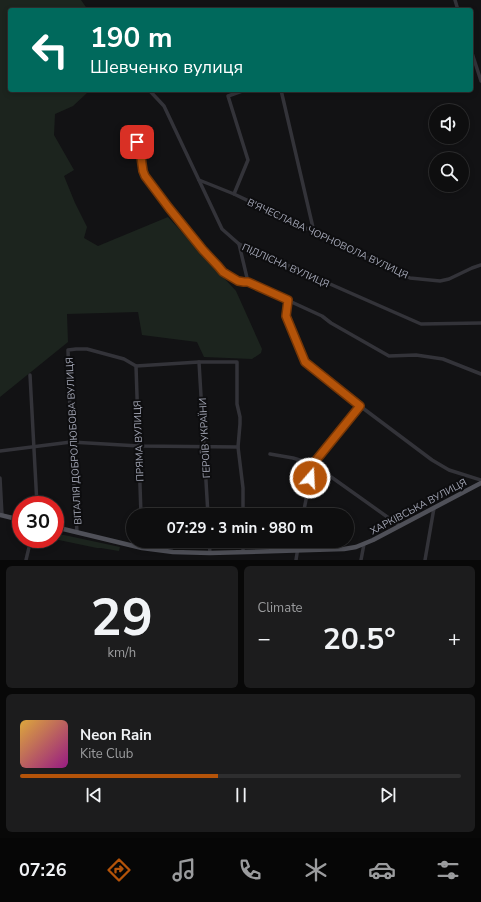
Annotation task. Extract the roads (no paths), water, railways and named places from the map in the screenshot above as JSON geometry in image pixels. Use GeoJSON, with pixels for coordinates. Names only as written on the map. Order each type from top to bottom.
{"type":"FeatureCollection","features":[{"type":"Feature","properties":{"kind":"main road","name":"ХАРКІВСЬКА ВУЛИЦЯ"},"geometry":{"type":"LineString","coordinates":[[142,548],[173,552],[210,553],[344,549],[356,547],[400,526],[481,482]]}},
{"type":"Feature","properties":{"kind":"main road"},"geometry":{"type":"LineString","coordinates":[[1,515],[12,518]]}},
{"type":"Feature","properties":{"kind":"main road","name":"ХАРКІВСЬКА ВУЛИЦЯ"},"geometry":{"type":"LineString","coordinates":[[64,529],[126,544]]}},
{"type":"Feature","properties":{"kind":"street"},"geometry":{"type":"LineString","coordinates":[[473,56],[481,81]]}},
{"type":"Feature","properties":{"kind":"street","name":"ПІДЛІСНА ВУЛИЦЯ"},"geometry":{"type":"LineString","coordinates":[[151,92],[164,106],[222,229],[239,244],[422,324],[481,323]]}},
{"type":"Feature","properties":{"kind":"street"},"geometry":{"type":"LineString","coordinates":[[234,194],[248,160],[228,96],[239,92]]}},
{"type":"Feature","properties":{"kind":"street"},"geometry":{"type":"LineString","coordinates":[[281,92],[314,232]]}},
{"type":"Feature","properties":{"kind":"street"},"geometry":{"type":"LineString","coordinates":[[134,134],[140,150],[143,171],[153,188],[203,250],[223,272],[238,281],[248,282],[322,316],[331,323],[389,356],[416,355],[443,359],[481,374]]}},
{"type":"Feature","properties":{"kind":"street","name":"В'ЯЧЕСЛАВА ЧОРНОВОЛА ВУЛИЦЯ"},"geometry":{"type":"LineString","coordinates":[[199,179],[234,194],[410,278],[440,281],[449,279],[481,265]]}},
{"type":"Feature","properties":{"kind":"street"},"geometry":{"type":"LineString","coordinates":[[239,244],[248,282]]}},
{"type":"Feature","properties":{"kind":"street"},"geometry":{"type":"LineString","coordinates":[[288,300],[286,316],[305,362],[360,406],[432,460],[449,470],[481,482]]}},
{"type":"Feature","properties":{"kind":"street","name":"ВІТАЛІЯ ДОБРОЛЮБОВА ВУЛИЦЯ"},"geometry":{"type":"LineString","coordinates":[[77,532],[71,442],[68,350],[93,350],[124,359],[136,366]]}},
{"type":"Feature","properties":{"kind":"street"},"geometry":{"type":"LineString","coordinates":[[136,366],[199,362],[238,362],[237,404],[240,417],[238,446],[243,488],[243,508]]}},
{"type":"Feature","properties":{"kind":"street","name":"ГЕРОЇВ УКРАЇНИ"},"geometry":{"type":"LineString","coordinates":[[199,362],[208,508]]}},
{"type":"Feature","properties":{"kind":"street","name":"ПРЯМА ВУЛИЦЯ"},"geometry":{"type":"LineString","coordinates":[[136,366],[141,508]]}},
{"type":"Feature","properties":{"kind":"street"},"geometry":{"type":"LineString","coordinates":[[30,375],[37,496]]}},
{"type":"Feature","properties":{"kind":"street"},"geometry":{"type":"LineString","coordinates":[[304,508],[313,464],[360,406]]}},
{"type":"Feature","properties":{"kind":"street"},"geometry":{"type":"LineString","coordinates":[[0,450],[71,442],[139,446],[238,446]]}},
{"type":"Feature","properties":{"kind":"street"},"geometry":{"type":"LineString","coordinates":[[270,454],[293,458],[313,464],[400,526]]}},
{"type":"Feature","properties":{"kind":"street"},"geometry":{"type":"LineString","coordinates":[[0,478],[1,515]]}},
{"type":"Feature","properties":{"kind":"street"},"geometry":{"type":"LineString","coordinates":[[425,560],[434,508]]}},
{"type":"Feature","properties":{"kind":"street"},"geometry":{"type":"LineString","coordinates":[[361,560],[364,544]]}},
{"type":"Feature","properties":{"kind":"street"},"geometry":{"type":"LineString","coordinates":[[26,560],[29,548]]}},
{"type":"Feature","properties":{"kind":"street"},"geometry":{"type":"LineString","coordinates":[[210,548],[210,553]]}},
{"type":"Feature","properties":{"kind":"street"},"geometry":{"type":"LineString","coordinates":[[296,560],[298,550]]}}]}
